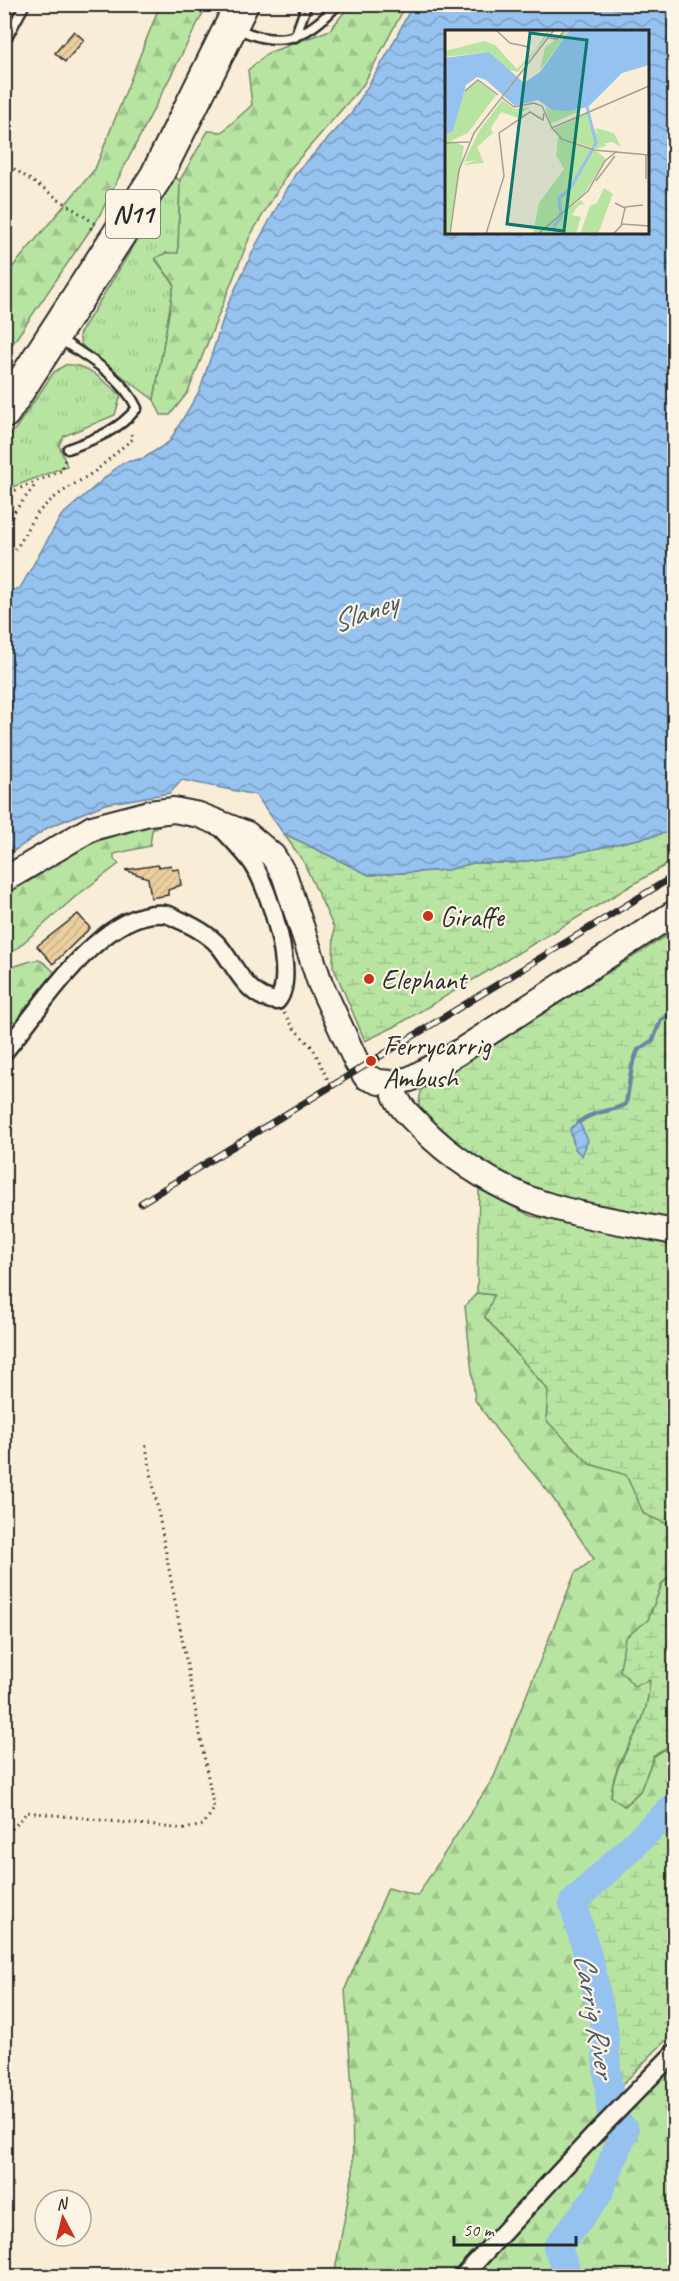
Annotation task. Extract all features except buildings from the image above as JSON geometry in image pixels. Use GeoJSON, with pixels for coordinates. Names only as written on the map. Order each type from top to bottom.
{"type":"FeatureCollection","features":[{"type":"Feature","properties":{"kind":"highway","name":"N11"},"geometry":{"type":"LineString","coordinates":[[4,412],[55,337],[156,177],[237,16]]}},
{"type":"Feature","properties":{"kind":"main road"},"geometry":{"type":"LineString","coordinates":[[4,879],[92,828],[120,819],[174,810],[214,820],[247,834],[273,856],[292,893],[320,983],[356,1060],[366,1077],[379,1082],[392,1083],[410,1079],[456,1054],[675,913]]}},
{"type":"Feature","properties":{"kind":"main road"},"geometry":{"type":"LineString","coordinates":[[392,1083],[394,1098],[430,1136],[452,1155],[490,1178],[528,1198],[675,1232]]}},
{"type":"Feature","properties":{"kind":"street"},"geometry":{"type":"LineString","coordinates":[[4,1052],[71,969],[115,928],[129,920],[166,914],[192,925],[220,946],[244,982],[260,996],[277,1001],[284,994],[285,981],[275,915],[268,897],[253,864],[214,820]]}},
{"type":"Feature","properties":{"kind":"street"},"geometry":{"type":"LineString","coordinates":[[463,2277],[594,2134],[675,2052]]}},
{"type":"Feature","properties":{"kind":"lane"},"geometry":{"type":"LineString","coordinates":[[4,43],[25,4]]}},
{"type":"Feature","properties":{"kind":"lane"},"geometry":{"type":"LineString","coordinates":[[295,37],[307,4]]}},
{"type":"Feature","properties":{"kind":"lane"},"geometry":{"type":"LineString","coordinates":[[237,16],[272,40],[295,37],[319,25],[338,4]]}},
{"type":"Feature","properties":{"kind":"lane"},"geometry":{"type":"LineString","coordinates":[[55,337],[92,360],[128,389],[137,408],[125,422],[107,434],[68,449]]}},
{"type":"Feature","properties":{"kind":"path"},"geometry":{"type":"LineString","coordinates":[[4,162],[94,223],[90,230]]}},
{"type":"Feature","properties":{"kind":"path"},"geometry":{"type":"LineString","coordinates":[[4,555],[10,553],[21,542],[33,518],[57,494],[95,471],[133,439],[125,422]]}},
{"type":"Feature","properties":{"kind":"path"},"geometry":{"type":"LineString","coordinates":[[4,495],[61,471],[68,449]]}},
{"type":"Feature","properties":{"kind":"path"},"geometry":{"type":"LineString","coordinates":[[4,533],[14,512],[30,495],[37,482]]}},
{"type":"Feature","properties":{"kind":"path"},"geometry":{"type":"LineString","coordinates":[[4,512],[14,512]]}},
{"type":"Feature","properties":{"kind":"path"},"geometry":{"type":"LineString","coordinates":[[277,1001],[295,1030],[313,1048],[328,1080]]}},
{"type":"Feature","properties":{"kind":"path"},"geometry":{"type":"LineString","coordinates":[[4,1838],[27,1812],[184,1829],[203,1825],[214,1809],[145,1441]]}},
{"type":"Feature","properties":{"kind":"green space"},"geometry":{"type":"Polygon","coordinates":[[[160,5],[207,5],[97,220],[5,355],[5,276],[95,169],[160,5]]]}},
{"type":"Feature","properties":{"kind":"green space"},"geometry":{"type":"Polygon","coordinates":[[[350,5],[406,5],[363,85],[291,168],[250,236],[188,392],[170,415],[161,415],[154,400],[174,284],[155,258],[166,253],[178,253],[180,180],[208,131],[222,132],[252,105],[248,70],[268,53],[330,30],[350,5]]]}},
{"type":"Feature","properties":{"kind":"green space"},"geometry":{"type":"Polygon","coordinates":[[[175,178],[180,180],[178,254],[166,253],[155,259],[174,284],[154,400],[86,349],[81,344],[79,335],[175,178]]]}},
{"type":"Feature","properties":{"kind":"green space"},"geometry":{"type":"Polygon","coordinates":[[[65,365],[88,370],[121,395],[115,415],[64,436],[59,445],[67,466],[5,490],[5,444],[54,372],[65,365]]]}},
{"type":"Feature","properties":{"kind":"green space"},"geometry":{"type":"Polygon","coordinates":[[[163,824],[152,830],[150,846],[114,854],[114,859],[119,864],[75,897],[6,958],[5,963],[9,967],[38,960],[56,974],[16,1022],[5,1019],[4,894],[22,886],[69,855],[91,844],[127,832],[163,824]]]}},
{"type":"Feature","properties":{"kind":"green space"},"geometry":{"type":"Polygon","coordinates":[[[674,831],[674,860],[394,1027],[365,1041],[333,966],[334,928],[303,861],[283,833],[369,875],[447,870],[473,863],[514,863],[567,855],[674,831]]]}},
{"type":"Feature","properties":{"kind":"green space"},"geometry":{"type":"Polygon","coordinates":[[[674,931],[674,1223],[581,1205],[527,1188],[485,1164],[418,1111],[421,1090],[674,931]]]}},
{"type":"Feature","properties":{"kind":"green space"},"geometry":{"type":"Polygon","coordinates":[[[479,1189],[531,1216],[674,1243],[674,1556],[672,1526],[644,1514],[626,1475],[590,1464],[546,1420],[548,1390],[485,1317],[494,1295],[477,1293],[479,1189]]]}},
{"type":"Feature","properties":{"kind":"green space"},"geometry":{"type":"Polygon","coordinates":[[[477,1293],[495,1295],[485,1317],[548,1390],[590,1464],[626,1474],[644,1514],[672,1526],[674,1571],[662,1584],[648,1620],[625,1639],[634,1686],[650,1680],[642,1719],[617,1770],[611,1797],[625,1806],[640,1791],[654,1756],[674,1743],[674,1805],[573,1904],[591,1967],[604,2027],[611,2117],[674,2053],[674,2276],[334,2276],[353,2172],[352,2089],[345,1989],[388,1888],[417,1896],[494,1777],[575,1573],[594,1559],[548,1491],[498,1432],[475,1400],[465,1306],[477,1293]]]}},
{"type":"Feature","properties":{"kind":"green space"},"geometry":{"type":"Polygon","coordinates":[[[674,1571],[674,1743],[654,1756],[640,1791],[624,1806],[611,1797],[612,1787],[620,1763],[642,1719],[648,1700],[650,1680],[634,1686],[620,1670],[625,1638],[648,1620],[662,1584],[674,1571]]]}},
{"type":"Feature","properties":{"kind":"green space"},"geometry":{"type":"Polygon","coordinates":[[[674,1817],[674,2032],[620,2087],[613,2053],[608,2007],[585,1906],[658,1839],[674,1817]]]}},
{"type":"Feature","properties":{"kind":"water","name":"Slaney"},"geometry":{"type":"Polygon","coordinates":[[[413,4],[674,5],[674,831],[567,855],[514,863],[473,863],[447,870],[369,875],[283,833],[256,795],[182,780],[170,793],[105,804],[49,827],[5,857],[5,593],[20,588],[61,516],[122,463],[144,458],[169,442],[200,390],[228,304],[256,245],[296,173],[351,114],[388,53],[413,4]]]}},
{"type":"Feature","properties":{"kind":"water"},"geometry":{"type":"Polygon","coordinates":[[[579,1122],[588,1140],[582,1156],[575,1149],[570,1129],[579,1122]]]}},
{"type":"Feature","properties":{"kind":"waterway"},"geometry":{"type":"LineString","coordinates":[[579,1122],[592,1115],[626,1104],[632,1066],[638,1050],[653,1040],[661,1020],[674,1013]]}},
{"type":"Feature","properties":{"kind":"waterway","name":"Carrig River"},"geometry":{"type":"LineString","coordinates":[[569,2276],[557,2247],[598,2195],[625,2130],[611,2118],[604,2027],[591,1967],[573,1903],[674,1806]]}},
{"type":"Feature","properties":{"kind":"railway"},"geometry":{"type":"LineString","coordinates":[[141,1203],[674,876]]}},
{"type":"Feature","properties":{"kind":"place","name":"Giraffe"},"geometry":{"type":"Point","coordinates":[428,916]}},
{"type":"Feature","properties":{"kind":"place","name":"Elephant"},"geometry":{"type":"Point","coordinates":[369,979]}},
{"type":"Feature","properties":{"kind":"place","name":"Ferrycarrig Ambush"},"geometry":{"type":"Point","coordinates":[371,1061]}}]}
